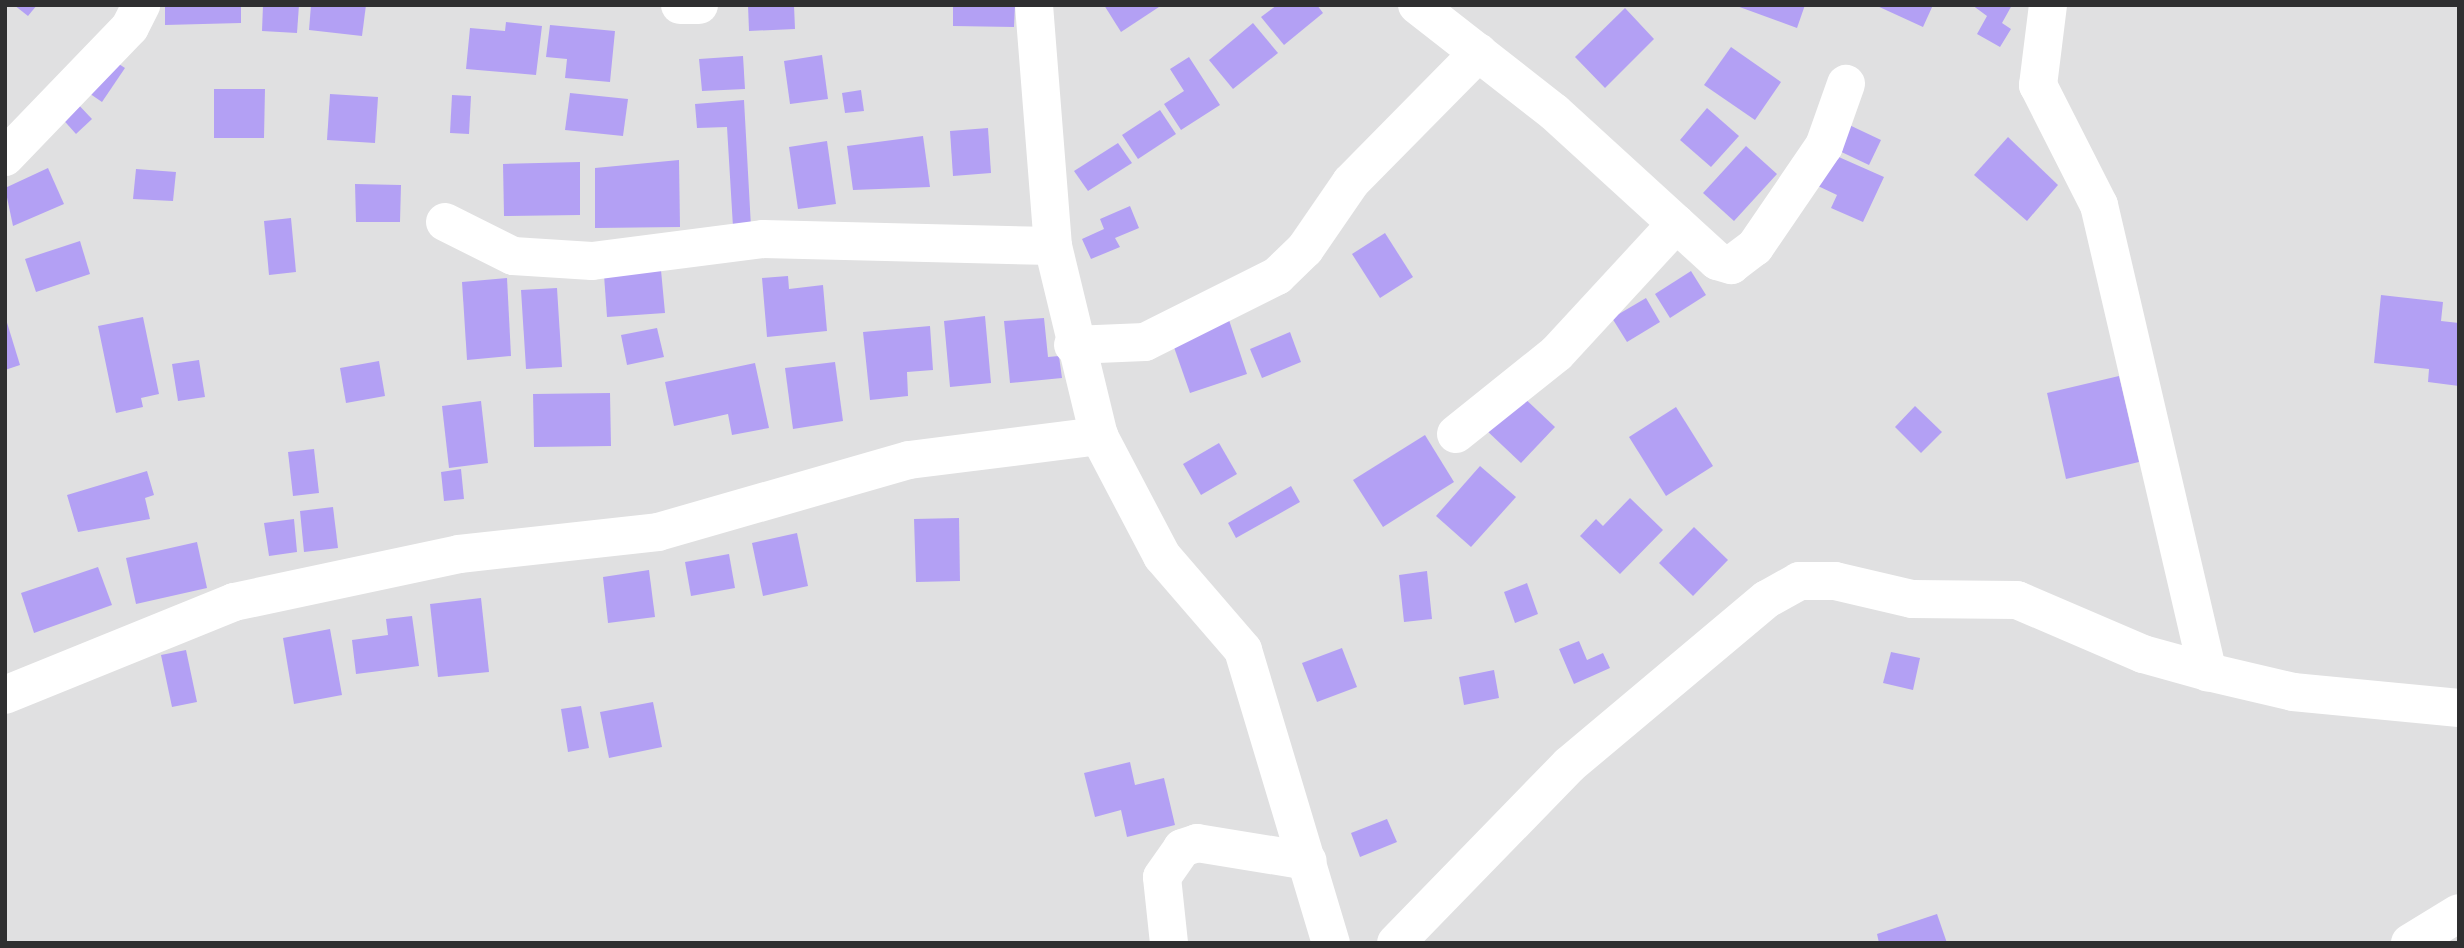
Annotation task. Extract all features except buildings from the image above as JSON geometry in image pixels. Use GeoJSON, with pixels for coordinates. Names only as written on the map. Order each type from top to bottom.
{"type":"FeatureCollection","features":[{"type":"Feature","properties":{"kind":"street"},"geometry":{"type":"LineString","coordinates":[[680,5],[699,5]]}},
{"type":"Feature","properties":{"kind":"street"},"geometry":{"type":"LineString","coordinates":[[1034,5],[1052,246],[1073,345],[1099,436],[1162,556],[1243,650],[1331,943]]}},
{"type":"Feature","properties":{"kind":"street"},"geometry":{"type":"LineString","coordinates":[[1418,5],[1479,52],[1717,261],[1731,265],[1746,258],[1824,146],[1846,84]]}},
{"type":"Feature","properties":{"kind":"street"},"geometry":{"type":"LineString","coordinates":[[2046,6],[2038,85],[2099,205],[2208,672]]}},
{"type":"Feature","properties":{"kind":"street"},"geometry":{"type":"LineString","coordinates":[[5,157],[126,12]]}},
{"type":"Feature","properties":{"kind":"street"},"geometry":{"type":"LineString","coordinates":[[1073,345],[1145,342],[1278,276],[1305,249],[1351,182],[1479,52]]}},
{"type":"Feature","properties":{"kind":"street"},"geometry":{"type":"LineString","coordinates":[[445,222],[513,256],[592,261],[763,239],[1052,246]]}},
{"type":"Feature","properties":{"kind":"street"},"geometry":{"type":"LineString","coordinates":[[1456,434],[1502,391],[1557,353],[1676,224]]}},
{"type":"Feature","properties":{"kind":"street"},"geometry":{"type":"LineString","coordinates":[[5,695],[234,602],[459,554],[658,532],[909,460],[1099,436]]}},
{"type":"Feature","properties":{"kind":"street"},"geometry":{"type":"LineString","coordinates":[[1395,943],[1569,765],[1767,599],[1799,581],[1835,581],[1912,599],[2017,600],[2143,654],[2208,672],[2294,692],[2459,708]]}},
{"type":"Feature","properties":{"kind":"street"},"geometry":{"type":"LineString","coordinates":[[1169,943],[1162,877],[1182,848],[1197,843],[1308,861]]}},
{"type":"Feature","properties":{"kind":"street"},"geometry":{"type":"LineString","coordinates":[[2410,943],[2459,914]]}}]}
